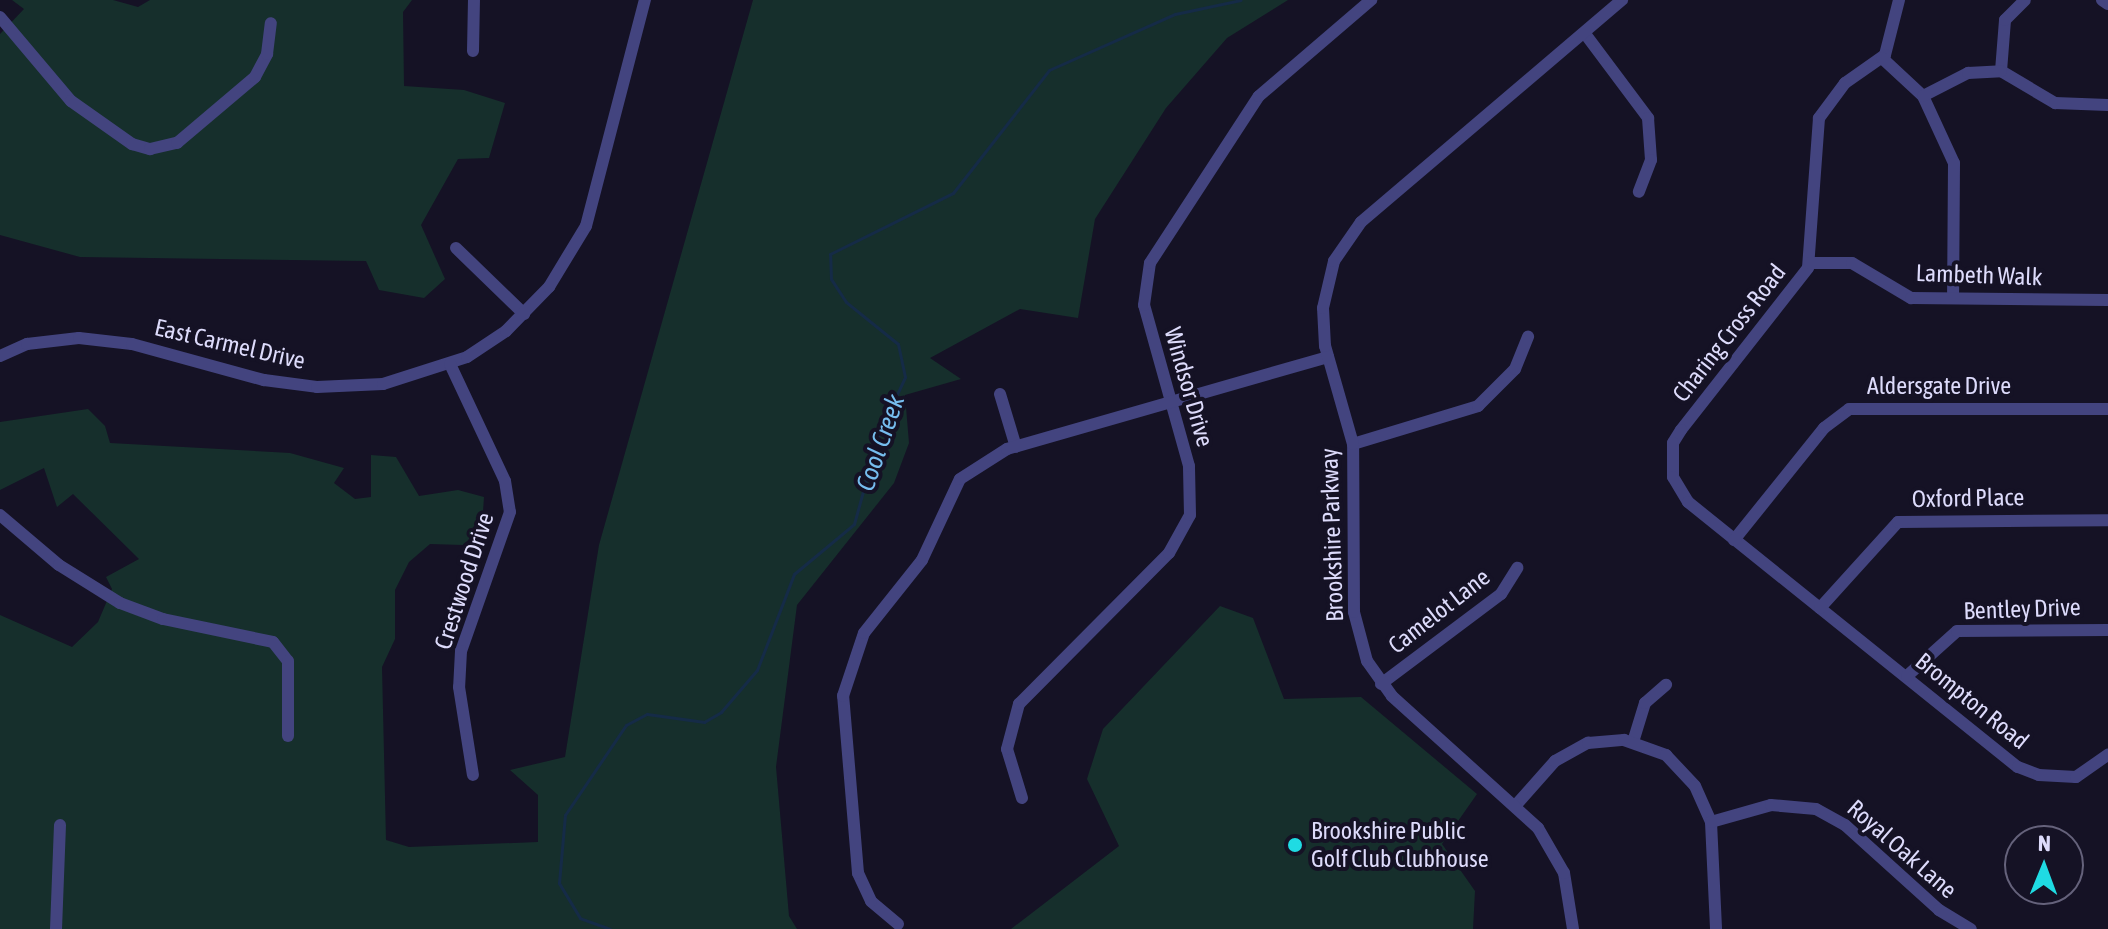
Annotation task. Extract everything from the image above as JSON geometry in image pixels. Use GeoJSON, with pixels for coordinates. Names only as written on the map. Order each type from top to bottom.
{"type":"FeatureCollection","features":[{"type":"Feature","properties":{"kind":"street"},"geometry":{"type":"LineString","coordinates":[[473,51],[474,0]]}},
{"type":"Feature","properties":{"kind":"street","name":"East Carmel Drive"},"geometry":{"type":"LineString","coordinates":[[0,356],[27,344],[79,338],[158,349],[264,380],[317,387],[383,384],[450,364],[485,347],[524,314],[565,264],[586,226],[645,0]]}},
{"type":"Feature","properties":{"kind":"street","name":"Windsor Drive"},"geometry":{"type":"LineString","coordinates":[[1022,798],[1007,749],[1019,704],[1169,553],[1187,523],[1191,474],[1144,305],[1154,253],[1259,96],[1371,0]]}},
{"type":"Feature","properties":{"kind":"street","name":"Brookshire Parkway"},"geometry":{"type":"LineString","coordinates":[[1573,929],[1558,860],[1516,805],[1381,684],[1362,648],[1354,612],[1353,444],[1328,357],[1327,283],[1353,230],[1586,35],[1622,0]]}},
{"type":"Feature","properties":{"kind":"street"},"geometry":{"type":"LineString","coordinates":[[1899,0],[1882,58],[1923,96],[1954,163],[1953,298]]}},
{"type":"Feature","properties":{"kind":"street"},"geometry":{"type":"LineString","coordinates":[[2001,71],[2005,20],[2025,0]]}},
{"type":"Feature","properties":{"kind":"street"},"geometry":{"type":"LineString","coordinates":[[2102,0],[2108,4]]}},
{"type":"Feature","properties":{"kind":"street"},"geometry":{"type":"LineString","coordinates":[[0,17],[71,101],[132,144],[150,149],[177,143],[255,77],[267,54],[271,23]]}},
{"type":"Feature","properties":{"kind":"street"},"geometry":{"type":"LineString","coordinates":[[1586,35],[1648,118],[1650,167],[1639,192]]}},
{"type":"Feature","properties":{"kind":"street","name":"Charing Cross Road"},"geometry":{"type":"LineString","coordinates":[[1820,608],[1734,540],[1680,492],[1673,477],[1673,443],[1810,263],[1819,118],[1845,83],[1882,58]]}},
{"type":"Feature","properties":{"kind":"street"},"geometry":{"type":"LineString","coordinates":[[1923,96],[1968,73],[2001,71],[2055,103],[2108,105]]}},
{"type":"Feature","properties":{"kind":"street"},"geometry":{"type":"LineString","coordinates":[[456,248],[524,314]]}},
{"type":"Feature","properties":{"kind":"street","name":"Lambeth Walk"},"geometry":{"type":"LineString","coordinates":[[1810,263],[1852,263],[1901,295],[2108,300]]}},
{"type":"Feature","properties":{"kind":"street"},"geometry":{"type":"LineString","coordinates":[[1353,444],[1478,406],[1505,383],[1528,336]]}},
{"type":"Feature","properties":{"kind":"street"},"geometry":{"type":"LineString","coordinates":[[898,924],[871,901],[858,873],[845,687],[864,633],[926,554],[954,487],[975,465],[1016,447],[1328,357]]}},
{"type":"Feature","properties":{"kind":"street","name":"Crestwood Drive"},"geometry":{"type":"LineString","coordinates":[[450,364],[505,481],[510,512],[461,651],[459,687],[473,775]]}},
{"type":"Feature","properties":{"kind":"street"},"geometry":{"type":"LineString","coordinates":[[1000,394],[1016,447]]}},
{"type":"Feature","properties":{"kind":"street","name":"Aldersgate Drive"},"geometry":{"type":"LineString","coordinates":[[1734,540],[1824,428],[1849,409],[2108,409]]}},
{"type":"Feature","properties":{"kind":"street"},"geometry":{"type":"LineString","coordinates":[[0,515],[59,565],[120,603],[163,619],[273,642],[288,661],[288,736]]}},
{"type":"Feature","properties":{"kind":"street","name":"Oxford Place"},"geometry":{"type":"LineString","coordinates":[[1820,608],[1898,522],[2108,520]]}},
{"type":"Feature","properties":{"kind":"street","name":"Camelot Lane"},"geometry":{"type":"LineString","coordinates":[[1381,684],[1501,594],[1517,568]]}},
{"type":"Feature","properties":{"kind":"street","name":"Brompton Road"},"geometry":{"type":"LineString","coordinates":[[1820,608],[2018,767],[2039,775],[2076,777],[2108,755]]}},
{"type":"Feature","properties":{"kind":"street","name":"Bentley Drive"},"geometry":{"type":"LineString","coordinates":[[1907,676],[1957,631],[2108,630]]}},
{"type":"Feature","properties":{"kind":"street"},"geometry":{"type":"LineString","coordinates":[[1633,742],[1645,703],[1666,685]]}},
{"type":"Feature","properties":{"kind":"street"},"geometry":{"type":"LineString","coordinates":[[1516,805],[1555,761],[1578,746],[1633,742],[1681,768],[1711,822],[1716,929]]}},
{"type":"Feature","properties":{"kind":"street","name":"Royal Oak Lane"},"geometry":{"type":"LineString","coordinates":[[1711,822],[1771,805],[1816,809],[1845,825],[1939,910],[1971,929]]}},
{"type":"Feature","properties":{"kind":"street"},"geometry":{"type":"LineString","coordinates":[[56,929],[60,825]]}},
{"type":"Feature","properties":{"kind":"green space"},"geometry":{"type":"Polygon","coordinates":[[[12,0],[113,0],[138,7],[150,0],[412,0],[403,12],[404,86],[464,90],[505,103],[489,158],[458,159],[421,225],[445,279],[424,298],[379,290],[366,261],[80,257],[0,235],[0,34],[24,9],[12,0]]]}},
{"type":"Feature","properties":{"kind":"green space"},"geometry":{"type":"Polygon","coordinates":[[[753,0],[1288,0],[1227,38],[1166,108],[1095,219],[1078,318],[1020,309],[930,358],[961,379],[905,395],[909,443],[894,483],[797,605],[776,767],[789,916],[797,929],[0,929],[0,615],[72,647],[98,622],[112,589],[106,577],[139,559],[73,494],[57,507],[44,468],[0,490],[0,422],[88,409],[105,426],[110,443],[290,453],[344,468],[334,483],[355,499],[371,497],[371,455],[396,457],[419,496],[458,490],[484,497],[482,527],[463,545],[430,544],[409,562],[395,590],[395,639],[382,667],[386,840],[409,847],[538,842],[538,795],[510,770],[565,757],[599,545],[753,0]]]}},
{"type":"Feature","properties":{"kind":"green space"},"geometry":{"type":"Polygon","coordinates":[[[1220,606],[1253,618],[1284,699],[1361,697],[1477,794],[1442,844],[1475,891],[1473,929],[1011,929],[1119,846],[1087,779],[1103,729],[1220,606]]]}},
{"type":"Feature","properties":{"kind":"waterway","name":"Cool Creek"},"geometry":{"type":"LineString","coordinates":[[610,929],[580,918],[559,883],[565,815],[626,725],[647,714],[704,722],[721,712],[757,670],[794,574],[854,524],[879,433],[905,377],[898,344],[846,302],[831,279],[830,254],[953,193],[1049,70],[1175,14],[1241,0]]}},
{"type":"Feature","properties":{"kind":"place","name":"Brookshire Public Golf Club Clubhouse"},"geometry":{"type":"Point","coordinates":[1295,845]}}]}
